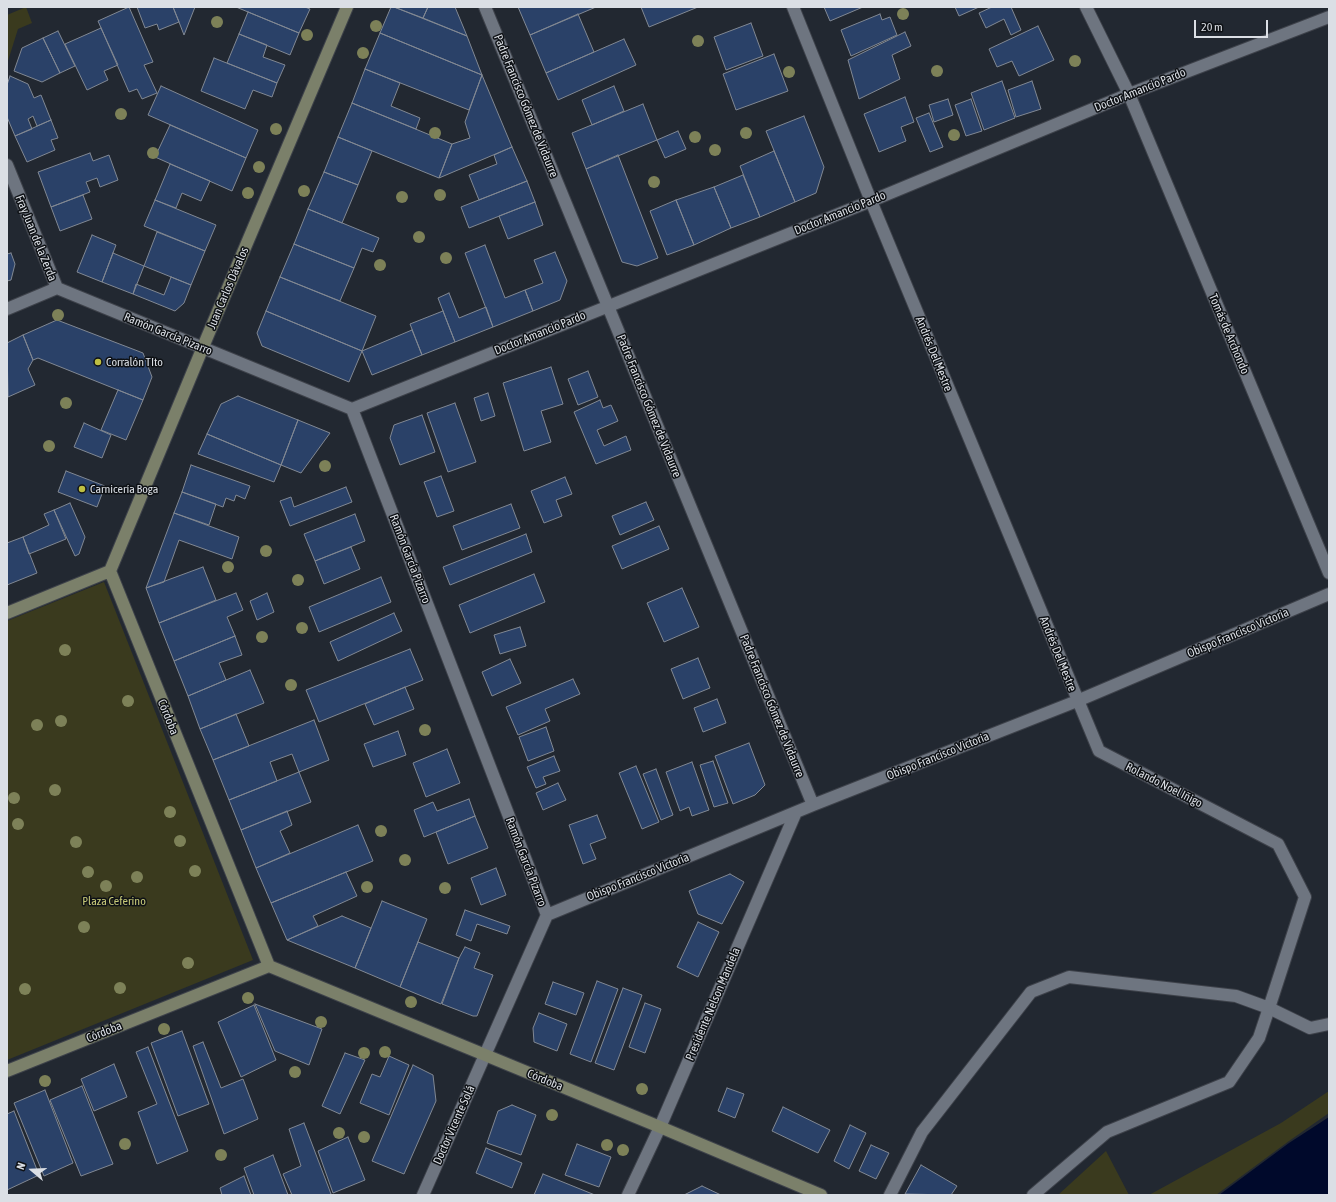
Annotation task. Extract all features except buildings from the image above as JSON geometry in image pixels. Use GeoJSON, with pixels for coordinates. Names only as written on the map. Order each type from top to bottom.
{"type":"FeatureCollection","features":[{"type":"Feature","properties":{"kind":"main road","name":"Juan Carlos Dávalos"},"geometry":{"type":"LineString","coordinates":[[110,571],[347,7]]}},
{"type":"Feature","properties":{"kind":"main road"},"geometry":{"type":"LineString","coordinates":[[7,613],[110,571]]}},
{"type":"Feature","properties":{"kind":"main road","name":"Córdoba"},"geometry":{"type":"LineString","coordinates":[[110,571],[268,966]]}},
{"type":"Feature","properties":{"kind":"main road","name":"Córdoba"},"geometry":{"type":"LineString","coordinates":[[7,1071],[268,966],[660,1127],[821,1195]]}},
{"type":"Feature","properties":{"kind":"street","name":"Padre Francisco Gómez de Vidaurre"},"geometry":{"type":"LineString","coordinates":[[485,7],[812,806]]}},
{"type":"Feature","properties":{"kind":"street","name":"Andrés Del Mestre"},"geometry":{"type":"LineString","coordinates":[[793,7],[871,201],[1077,701]]}},
{"type":"Feature","properties":{"kind":"street","name":"Tomás de Archondo"},"geometry":{"type":"LineString","coordinates":[[1086,7],[1129,94],[1329,574]]}},
{"type":"Feature","properties":{"kind":"street","name":"Doctor Amancio Pardo"},"geometry":{"type":"LineString","coordinates":[[352,409],[871,201],[1129,94],[1329,17]]}},
{"type":"Feature","properties":{"kind":"street","name":"Fray Juan de la Zerda"},"geometry":{"type":"LineString","coordinates":[[7,165],[57,288]]}},
{"type":"Feature","properties":{"kind":"street","name":"Ramón García Pizarro"},"geometry":{"type":"LineString","coordinates":[[57,288],[352,409],[547,915],[486,1055]]}},
{"type":"Feature","properties":{"kind":"street"},"geometry":{"type":"LineString","coordinates":[[7,309],[57,288]]}},
{"type":"Feature","properties":{"kind":"street","name":"Obispo Francisco Victoria"},"geometry":{"type":"LineString","coordinates":[[547,915],[796,812],[1077,701],[1329,594]]}},
{"type":"Feature","properties":{"kind":"street","name":"Rolando Noel Iñigo"},"geometry":{"type":"LineString","coordinates":[[1077,701],[1099,751],[1278,844],[1305,897],[1269,1008]]}},
{"type":"Feature","properties":{"kind":"street","name":"Presidente Nelson Mandela"},"geometry":{"type":"LineString","coordinates":[[628,1195],[660,1127],[796,812]]}},
{"type":"Feature","properties":{"kind":"street"},"geometry":{"type":"LineString","coordinates":[[890,1195],[922,1132],[1031,992],[1069,977],[1236,996],[1269,1008],[1310,1028],[1329,1024]]}},
{"type":"Feature","properties":{"kind":"street"},"geometry":{"type":"LineString","coordinates":[[1032,1195],[1107,1132],[1229,1082],[1259,1038],[1269,1008]]}},
{"type":"Feature","properties":{"kind":"street","name":"Doctor Vicente Solá"},"geometry":{"type":"LineString","coordinates":[[423,1195],[486,1055]]}},
{"type":"Feature","properties":{"kind":"green space"},"geometry":{"type":"Polygon","coordinates":[[[26,7],[32,23],[18,29],[7,64],[7,15],[26,7]]]}},
{"type":"Feature","properties":{"kind":"green space","name":"Plaza Ceferino"},"geometry":{"type":"Polygon","coordinates":[[[104,582],[253,960],[7,1060],[7,621],[104,582]]]}},
{"type":"Feature","properties":{"kind":"green space"},"geometry":{"type":"Polygon","coordinates":[[[1329,1091],[1329,1113],[1216,1195],[1149,1195],[1281,1123],[1329,1091]]]}},
{"type":"Feature","properties":{"kind":"green space"},"geometry":{"type":"Polygon","coordinates":[[[1106,1151],[1129,1195],[1058,1195],[1106,1151]]]}},
{"type":"Feature","properties":{"kind":"water"},"geometry":{"type":"Polygon","coordinates":[[[1329,1117],[1329,1195],[1219,1195],[1289,1143],[1329,1117]]]}},
{"type":"Feature","properties":{"kind":"place","name":"Corralón TIto"},"geometry":{"type":"Point","coordinates":[98,362]}},
{"type":"Feature","properties":{"kind":"place","name":"Carnicería Boga"},"geometry":{"type":"Point","coordinates":[82,489]}}]}
